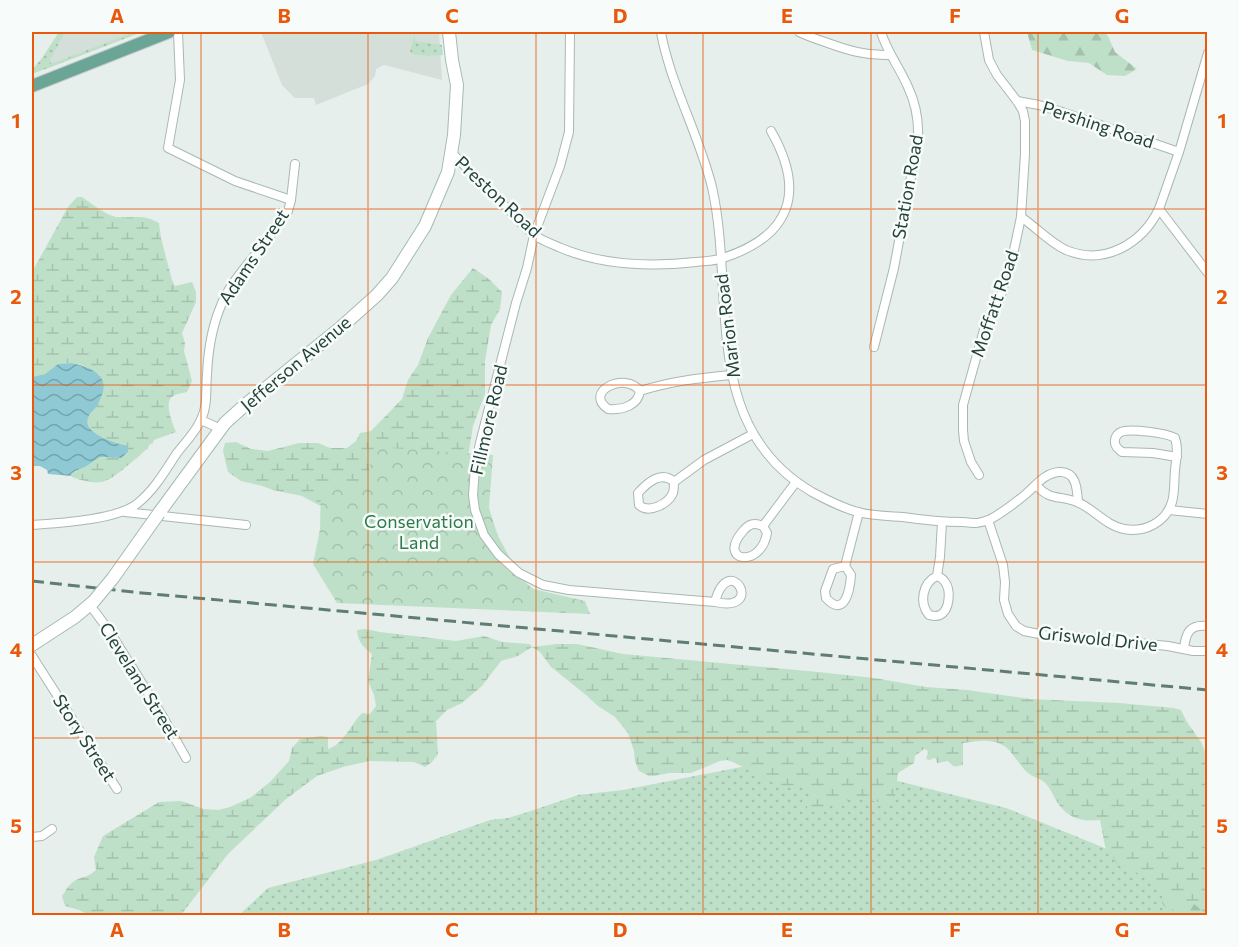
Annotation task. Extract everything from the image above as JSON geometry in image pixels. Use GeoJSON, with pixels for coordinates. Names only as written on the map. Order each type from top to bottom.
{"type":"FeatureCollection","features":[{"type":"Feature","properties":{"kind":"main road"},"geometry":{"type":"LineString","coordinates":[[32,86],[169,32]]}},
{"type":"Feature","properties":{"kind":"main road","name":"Jefferson Avenue"},"geometry":{"type":"LineString","coordinates":[[32,645],[92,603],[113,578],[219,432],[245,405],[359,311],[392,278],[425,226],[444,181],[452,153],[457,85],[449,32]]}},
{"type":"Feature","properties":{"kind":"street"},"geometry":{"type":"LineString","coordinates":[[178,32],[180,80],[168,148],[234,181],[291,200]]}},
{"type":"Feature","properties":{"kind":"street","name":"Fillmore Road"},"geometry":{"type":"LineString","coordinates":[[570,32],[569,132],[560,166],[534,235],[516,303],[475,468],[473,495],[475,510],[484,535],[498,554],[519,573],[543,585],[569,590],[715,602]]}},
{"type":"Feature","properties":{"kind":"street","name":"Marion Road"},"geometry":{"type":"LineString","coordinates":[[661,32],[677,90],[712,187],[720,232],[724,320],[732,375],[753,434],[775,462],[796,482],[829,501],[859,512],[942,522],[976,523],[988,520]]}},
{"type":"Feature","properties":{"kind":"street"},"geometry":{"type":"LineString","coordinates":[[799,32],[845,50],[890,55]]}},
{"type":"Feature","properties":{"kind":"street","name":"Station Road"},"geometry":{"type":"LineString","coordinates":[[874,347],[894,268],[919,122],[908,86],[890,55],[881,32]]}},
{"type":"Feature","properties":{"kind":"street","name":"Moffatt Road"},"geometry":{"type":"LineString","coordinates":[[979,475],[971,462],[964,441],[963,405],[985,326],[1000,299],[1021,217],[1025,154],[1023,111],[988,60],[984,32]]}},
{"type":"Feature","properties":{"kind":"street"},"geometry":{"type":"LineString","coordinates":[[1021,217],[1055,243],[1078,254],[1091,255],[1115,251],[1139,237],[1150,225],[1166,192],[1208,53]]}},
{"type":"Feature","properties":{"kind":"street","name":"Pershing Road"},"geometry":{"type":"LineString","coordinates":[[1017,101],[1059,111],[1179,152]]}},
{"type":"Feature","properties":{"kind":"street","name":"Preston Road"},"geometry":{"type":"LineString","coordinates":[[452,153],[534,235],[593,260],[633,264],[672,264],[721,259],[760,241],[771,232],[785,213],[790,197],[790,185],[780,148],[771,131]]}},
{"type":"Feature","properties":{"kind":"street","name":"Adams Street"},"geometry":{"type":"LineString","coordinates":[[201,420],[205,406],[208,349],[213,325],[227,293],[288,211],[295,164]]}},
{"type":"Feature","properties":{"kind":"street"},"geometry":{"type":"LineString","coordinates":[[1159,209],[1208,273]]}},
{"type":"Feature","properties":{"kind":"street"},"geometry":{"type":"LineString","coordinates":[[640,390],[672,382],[732,375]]}},
{"type":"Feature","properties":{"kind":"street"},"geometry":{"type":"LineString","coordinates":[[631,383],[640,390],[636,402],[624,407],[608,410],[601,402],[600,395],[603,390],[616,384],[631,383]]}},
{"type":"Feature","properties":{"kind":"street"},"geometry":{"type":"LineString","coordinates":[[32,525],[123,512],[136,505],[161,479],[201,420],[219,432]]}},
{"type":"Feature","properties":{"kind":"street"},"geometry":{"type":"LineString","coordinates":[[1036,485],[1044,494],[1078,502],[1121,529],[1148,527],[1157,523],[1169,510],[1172,499],[1177,457],[1178,447],[1175,438],[1146,432],[1123,431],[1115,440],[1118,450],[1122,452],[1153,453],[1177,457]]}},
{"type":"Feature","properties":{"kind":"street"},"geometry":{"type":"LineString","coordinates":[[674,482],[669,478],[658,477],[638,493],[639,505],[648,509],[654,508],[669,498],[673,492],[674,482],[704,460],[753,434]]}},
{"type":"Feature","properties":{"kind":"street"},"geometry":{"type":"LineString","coordinates":[[988,520],[1049,474],[1058,472],[1072,475],[1077,486],[1078,502]]}},
{"type":"Feature","properties":{"kind":"street"},"geometry":{"type":"LineString","coordinates":[[763,526],[796,482]]}},
{"type":"Feature","properties":{"kind":"street"},"geometry":{"type":"LineString","coordinates":[[1169,510],[1208,514]]}},
{"type":"Feature","properties":{"kind":"street"},"geometry":{"type":"LineString","coordinates":[[123,512],[246,525]]}},
{"type":"Feature","properties":{"kind":"street"},"geometry":{"type":"LineString","coordinates":[[845,566],[833,569],[825,591],[826,598],[834,605],[845,602],[848,597],[851,575],[845,566],[859,512]]}},
{"type":"Feature","properties":{"kind":"street","name":"Griswold Drive"},"geometry":{"type":"LineString","coordinates":[[988,520],[1003,565],[1008,614],[1016,626],[1024,631],[1044,635],[1208,651]]}},
{"type":"Feature","properties":{"kind":"street"},"geometry":{"type":"LineString","coordinates":[[937,576],[942,522]]}},
{"type":"Feature","properties":{"kind":"street"},"geometry":{"type":"LineString","coordinates":[[757,523],[763,526],[767,533],[766,538],[755,554],[745,558],[739,556],[734,544],[738,536],[752,524],[757,523]]}},
{"type":"Feature","properties":{"kind":"street"},"geometry":{"type":"LineString","coordinates":[[937,576],[947,583],[949,590],[947,607],[935,616],[929,615],[926,611],[924,595],[927,583],[937,576]]}},
{"type":"Feature","properties":{"kind":"street","name":"Cleveland Street"},"geometry":{"type":"LineString","coordinates":[[92,603],[186,758]]}},
{"type":"Feature","properties":{"kind":"street","name":"Griswold Drive"},"geometry":{"type":"LineString","coordinates":[[1184,648],[1188,631],[1195,626],[1208,626]]}},
{"type":"Feature","properties":{"kind":"street","name":"Story Street"},"geometry":{"type":"LineString","coordinates":[[32,656],[117,789]]}},
{"type":"Feature","properties":{"kind":"street"},"geometry":{"type":"LineString","coordinates":[[32,837],[42,836],[52,829]]}},
{"type":"Feature","properties":{"kind":"shaded area"},"geometry":{"type":"Polygon","coordinates":[[[64,32],[142,32],[44,70],[64,32]]]}},
{"type":"Feature","properties":{"kind":"shaded area"},"geometry":{"type":"Polygon","coordinates":[[[261,32],[439,32],[442,80],[384,65],[376,69],[375,76],[368,84],[316,105],[314,98],[295,98],[282,85],[261,32]]]}},
{"type":"Feature","properties":{"kind":"green space"},"geometry":{"type":"Polygon","coordinates":[[[59,32],[65,32],[50,60],[51,64],[134,32],[142,32],[32,74],[32,70],[59,32]]]}},
{"type":"Feature","properties":{"kind":"green space"},"geometry":{"type":"Polygon","coordinates":[[[1027,32],[1104,32],[1115,52],[1137,69],[1125,76],[1107,75],[1089,63],[1068,61],[1032,50],[1027,32]]]}},
{"type":"Feature","properties":{"kind":"green space"},"geometry":{"type":"Polygon","coordinates":[[[415,33],[415,41],[442,45],[443,55],[412,54],[410,51],[415,33]]]}},
{"type":"Feature","properties":{"kind":"green space"},"geometry":{"type":"Polygon","coordinates":[[[77,197],[82,197],[112,216],[142,217],[159,223],[175,286],[192,282],[196,292],[196,302],[182,333],[192,381],[187,392],[173,396],[169,403],[176,432],[154,440],[148,449],[121,471],[101,482],[84,481],[72,477],[71,474],[100,457],[108,458],[126,445],[102,438],[88,426],[87,421],[97,404],[100,375],[82,365],[72,363],[58,364],[45,374],[32,377],[32,272],[68,207],[77,197]]]}},
{"type":"Feature","properties":{"kind":"green space"},"geometry":{"type":"Polygon","coordinates":[[[473,268],[502,292],[500,309],[491,325],[485,361],[485,394],[473,426],[465,475],[337,515],[302,496],[241,481],[228,472],[223,451],[225,443],[236,442],[251,449],[268,451],[299,443],[318,443],[330,448],[347,448],[356,441],[360,433],[371,431],[402,399],[408,380],[418,365],[428,338],[451,295],[473,268]]]}},
{"type":"Feature","properties":{"kind":"green space","name":"Conservation Land"},"geometry":{"type":"Polygon","coordinates":[[[376,447],[493,455],[489,508],[498,536],[517,574],[533,589],[585,601],[590,614],[337,603],[313,564],[320,529],[321,484],[366,480],[376,447]]]}},
{"type":"Feature","properties":{"kind":"green space"},"geometry":{"type":"Polygon","coordinates":[[[366,629],[456,641],[484,636],[502,642],[530,644],[532,647],[518,656],[501,661],[482,686],[462,703],[447,710],[436,721],[438,754],[432,762],[425,767],[414,762],[369,761],[317,776],[286,799],[228,854],[181,915],[88,915],[65,906],[62,896],[70,885],[96,870],[94,857],[103,836],[159,802],[181,801],[204,809],[218,810],[250,798],[270,782],[289,761],[292,748],[300,739],[328,737],[328,749],[342,739],[362,713],[370,714],[376,706],[368,681],[372,654],[358,638],[357,630],[366,629]]]}},
{"type":"Feature","properties":{"kind":"green space"},"geometry":{"type":"Polygon","coordinates":[[[577,644],[623,654],[874,678],[926,687],[1030,699],[1119,703],[1181,710],[1207,756],[1207,915],[1193,903],[1177,903],[1158,884],[1138,869],[1121,857],[1108,852],[1100,820],[1082,820],[1068,814],[1059,805],[1045,783],[1028,773],[1003,745],[991,741],[963,743],[963,765],[956,766],[948,761],[937,763],[934,758],[926,759],[928,753],[924,749],[915,756],[914,763],[898,773],[895,797],[890,803],[855,798],[812,812],[807,807],[810,788],[782,787],[727,760],[691,773],[649,776],[639,771],[628,733],[615,717],[551,667],[540,652],[532,647],[577,644]]]}},
{"type":"Feature","properties":{"kind":"green space"},"geometry":{"type":"Polygon","coordinates":[[[797,756],[1006,808],[1208,890],[1207,916],[238,916],[268,888],[376,860],[490,820],[508,818],[578,795],[623,790],[797,756]]]}},
{"type":"Feature","properties":{"kind":"green space"},"geometry":{"type":"Polygon","coordinates":[[[1105,846],[1192,890],[1207,915],[1191,915],[1165,907],[1157,881],[1118,865],[1105,846]]]}},
{"type":"Feature","properties":{"kind":"water"},"geometry":{"type":"Polygon","coordinates":[[[72,363],[96,372],[103,382],[104,389],[101,397],[88,418],[90,428],[101,437],[126,445],[128,452],[121,458],[100,457],[75,471],[71,474],[72,476],[48,474],[47,470],[40,466],[32,466],[32,377],[45,374],[58,364],[72,363]]]}},
{"type":"Feature","properties":{"kind":"railway"},"geometry":{"type":"LineString","coordinates":[[32,581],[1208,690]]}}]}
